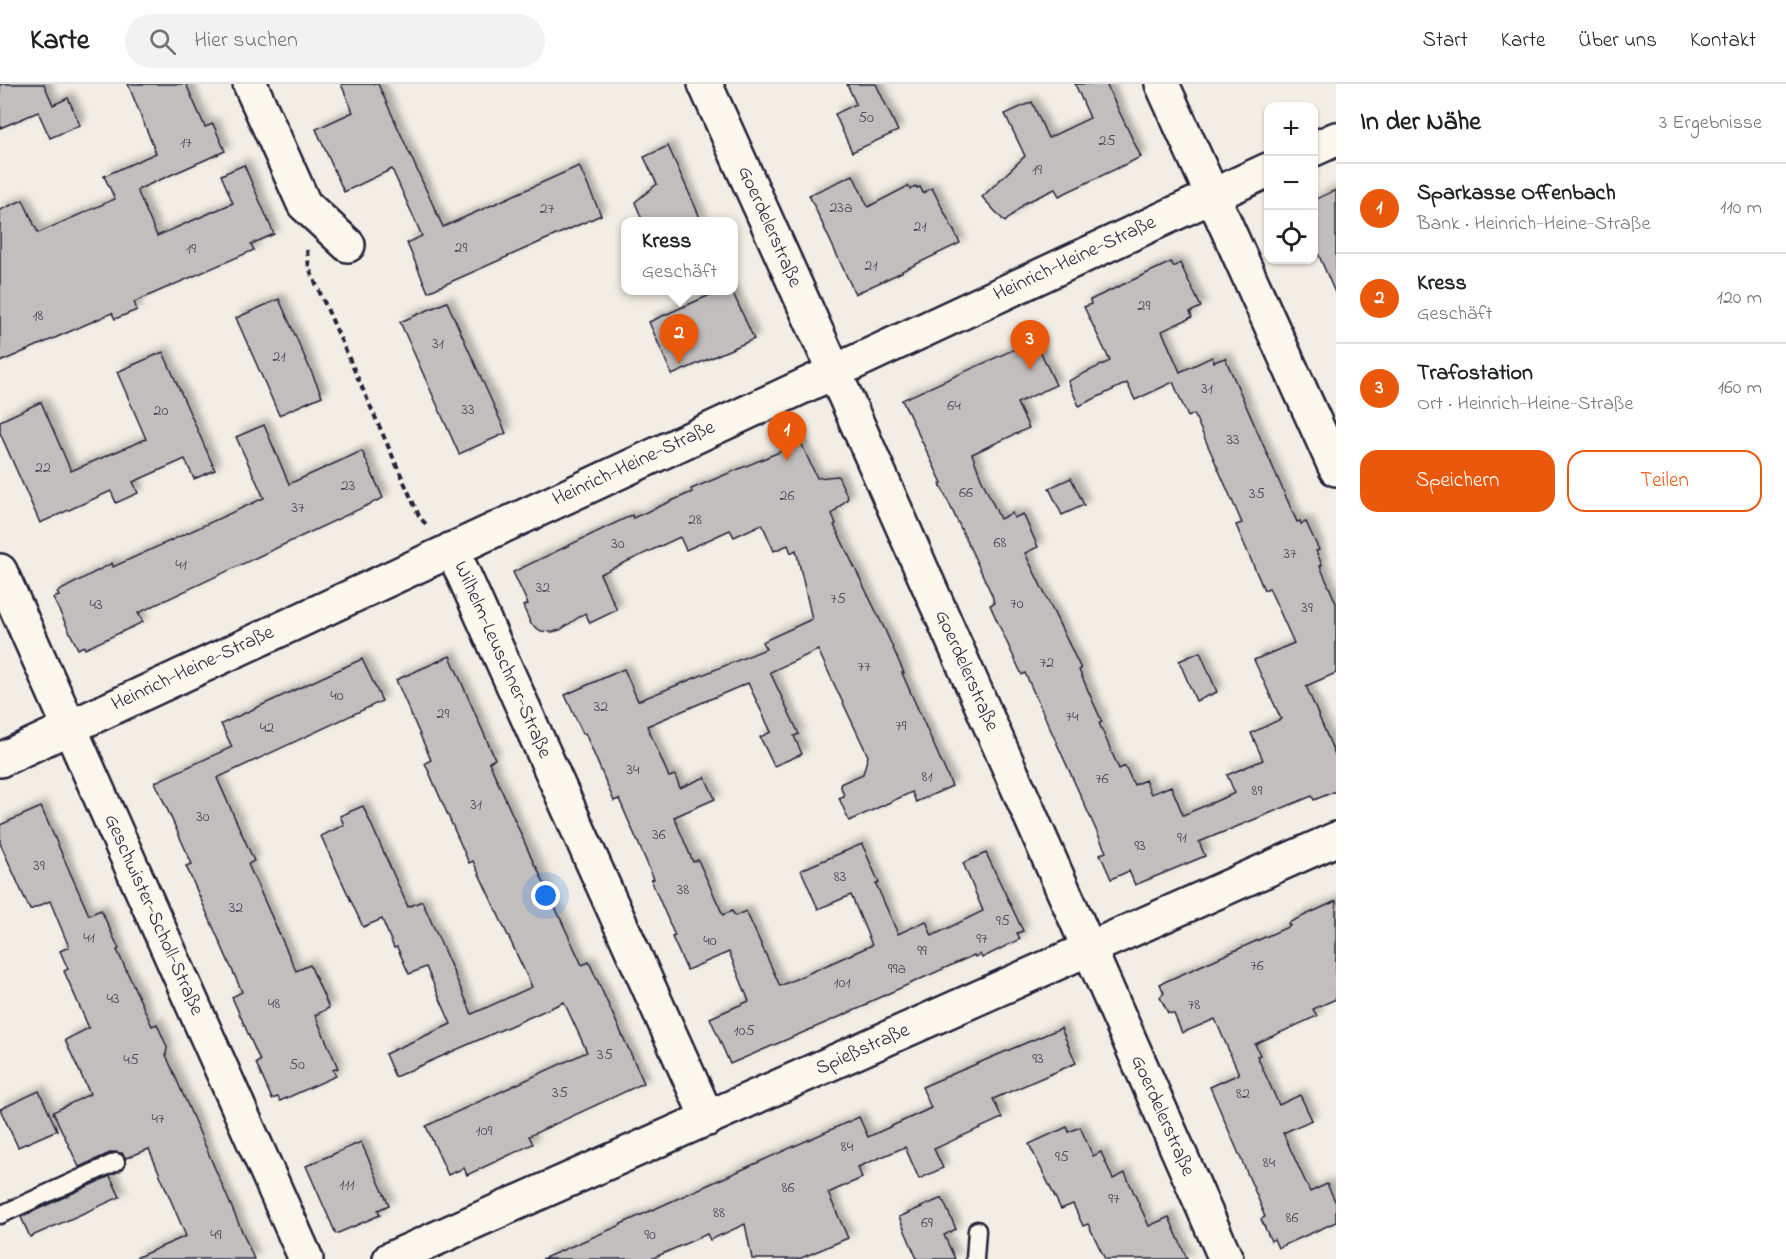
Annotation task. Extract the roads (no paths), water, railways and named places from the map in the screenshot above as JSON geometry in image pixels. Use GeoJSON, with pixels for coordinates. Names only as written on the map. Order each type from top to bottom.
{"type":"FeatureCollection","features":[{"type":"Feature","properties":{"kind":"street"},"geometry":{"type":"LineString","coordinates":[[250,84],[304,204],[348,245]]}},
{"type":"Feature","properties":{"kind":"street","name":"Goerdelerstraße"},"geometry":{"type":"LineString","coordinates":[[705,84],[1226,1259]]}},
{"type":"Feature","properties":{"kind":"street"},"geometry":{"type":"LineString","coordinates":[[1162,84],[1336,469]]}},
{"type":"Feature","properties":{"kind":"street"},"geometry":{"type":"LineString","coordinates":[[1318,147],[1336,139]]}},
{"type":"Feature","properties":{"kind":"street","name":"Heinrich-Heine-Straße"},"geometry":{"type":"LineString","coordinates":[[0,760],[1264,172]]}},
{"type":"Feature","properties":{"kind":"street","name":"Wilhelm-Leuschner-Straße"},"geometry":{"type":"LineString","coordinates":[[452,549],[708,1119]]}},
{"type":"Feature","properties":{"kind":"street","name":"Geschwister-Scholl-Straße"},"geometry":{"type":"LineString","coordinates":[[0,571],[306,1259]]}},
{"type":"Feature","properties":{"kind":"street","name":"Spießstraße"},"geometry":{"type":"LineString","coordinates":[[390,1259],[1336,839]]}},
{"type":"Feature","properties":{"kind":"lane"},"geometry":{"type":"LineString","coordinates":[[0,1215],[116,1162]]}},
{"type":"Feature","properties":{"kind":"lane"},"geometry":{"type":"LineString","coordinates":[[975,1259],[977,1230]]}},
{"type":"Feature","properties":{"kind":"place","name":"Kress"},"geometry":{"type":"Point","coordinates":[679,364]}},
{"type":"Feature","properties":{"kind":"place","name":"Trafostation"},"geometry":{"type":"Point","coordinates":[1030,370]}},
{"type":"Feature","properties":{"kind":"place","name":"Sparkasse Offenbach"},"geometry":{"type":"Point","coordinates":[787,461]}}]}
